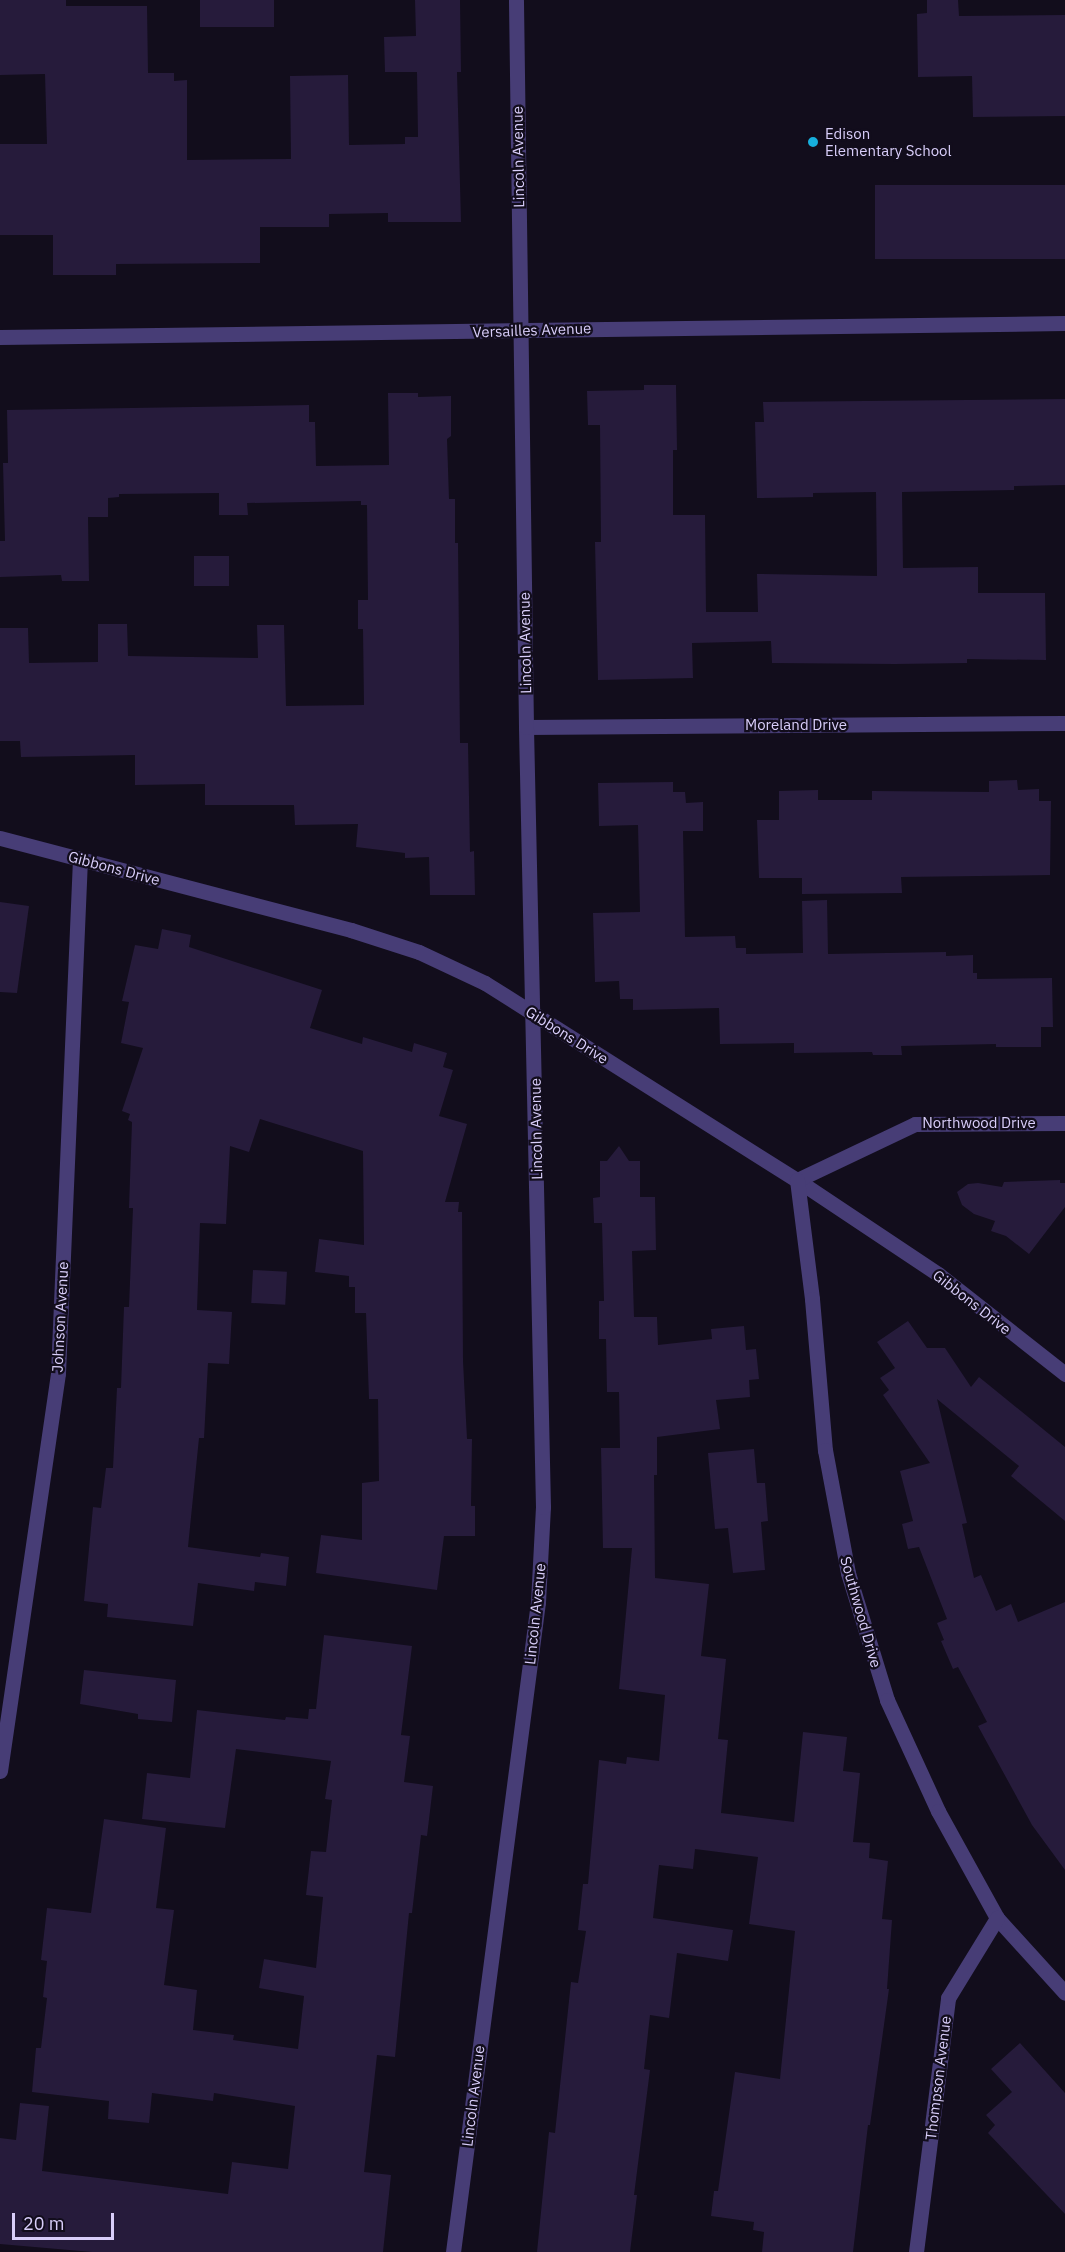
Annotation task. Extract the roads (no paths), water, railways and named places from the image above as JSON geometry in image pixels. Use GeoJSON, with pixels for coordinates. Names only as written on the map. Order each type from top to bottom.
{"type":"FeatureCollection","features":[{"type":"Feature","properties":{"kind":"street","name":"Lincoln Avenue"},"geometry":{"type":"LineString","coordinates":[[453,2252],[538,1602],[543,1506],[526,728],[516,0]]}},
{"type":"Feature","properties":{"kind":"street","name":"Versailles Avenue"},"geometry":{"type":"LineString","coordinates":[[0,337],[1065,323]]}},
{"type":"Feature","properties":{"kind":"street","name":"Moreland Drive"},"geometry":{"type":"LineString","coordinates":[[526,728],[1065,723]]}},
{"type":"Feature","properties":{"kind":"street","name":"Gibbons Drive"},"geometry":{"type":"LineString","coordinates":[[0,838],[351,930],[419,952],[485,983],[797,1180],[938,1274],[1065,1374]]}},
{"type":"Feature","properties":{"kind":"street","name":"Johnson Avenue"},"geometry":{"type":"LineString","coordinates":[[0,1771],[58,1373],[80,859]]}},
{"type":"Feature","properties":{"kind":"street","name":"Northwood Drive"},"geometry":{"type":"LineString","coordinates":[[797,1180],[915,1124],[1065,1123]]}},
{"type":"Feature","properties":{"kind":"street","name":"Southwood Drive"},"geometry":{"type":"LineString","coordinates":[[797,1180],[812,1299],[825,1450],[848,1574],[887,1700],[938,1811],[997,1918],[1065,1993]]}},
{"type":"Feature","properties":{"kind":"street","name":"Thompson Avenue"},"geometry":{"type":"LineString","coordinates":[[915,2252],[948,1998],[997,1918]]}},
{"type":"Feature","properties":{"kind":"place","name":"Edison Elementary School"},"geometry":{"type":"Point","coordinates":[813,142]}}]}
